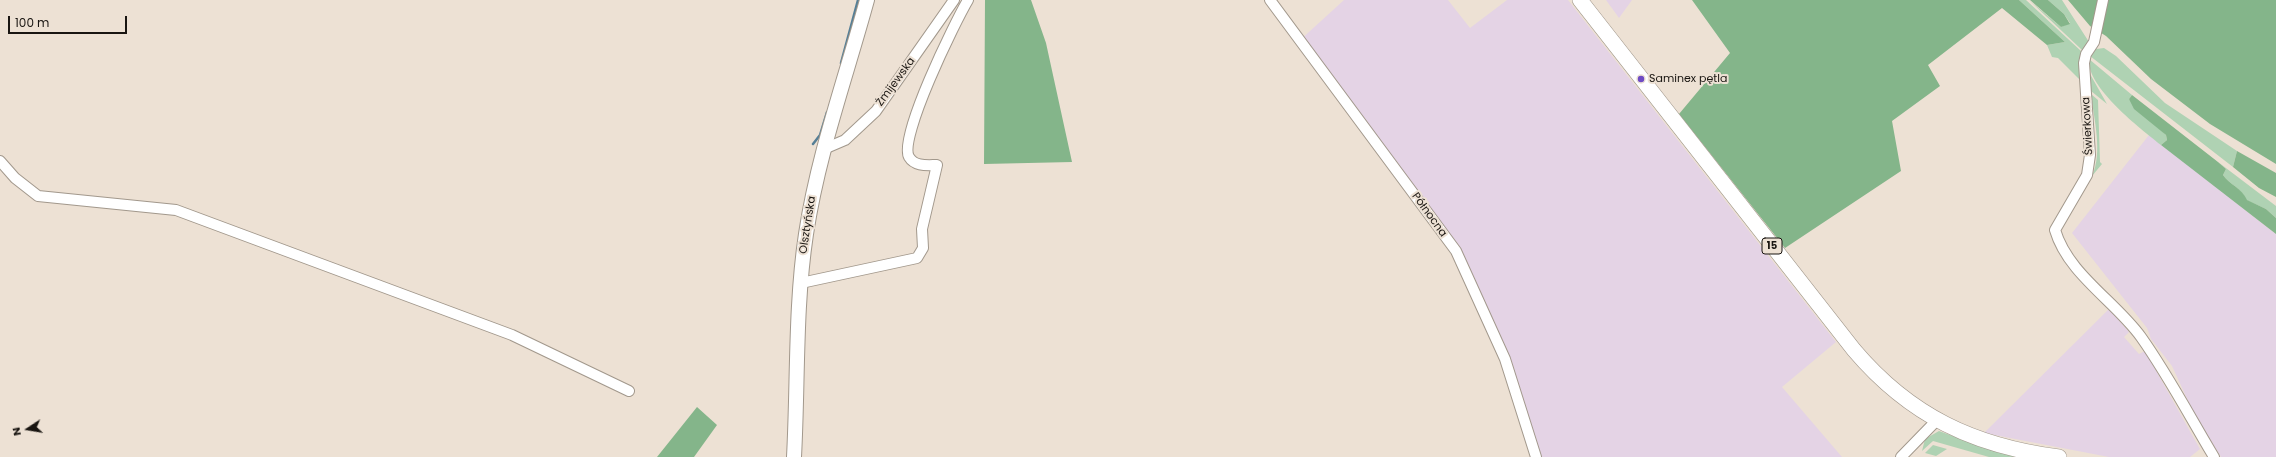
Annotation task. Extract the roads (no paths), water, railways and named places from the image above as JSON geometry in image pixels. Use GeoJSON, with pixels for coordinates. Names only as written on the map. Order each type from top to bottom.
{"type":"FeatureCollection","features":[{"type":"Feature","properties":{"kind":"main road","name":"15"},"geometry":{"type":"LineString","coordinates":[[1580,0],[1854,350],[1893,390],[1937,420],[1976,439],[1999,446],[2059,457]]}},
{"type":"Feature","properties":{"kind":"street","name":"Olsztyńska"},"geometry":{"type":"LineString","coordinates":[[794,457],[801,283],[808,220],[824,149],[867,0]]}},
{"type":"Feature","properties":{"kind":"street","name":"Żmijewska"},"geometry":{"type":"LineString","coordinates":[[824,149],[845,140],[876,111],[954,0]]}},
{"type":"Feature","properties":{"kind":"street"},"geometry":{"type":"LineString","coordinates":[[801,283],[917,258],[923,248],[922,229],[937,165],[918,164],[910,159],[907,152],[914,123],[930,76],[968,0]]}},
{"type":"Feature","properties":{"kind":"street","name":"Północna"},"geometry":{"type":"LineString","coordinates":[[1270,0],[1456,252],[1506,359],[1536,457]]}},
{"type":"Feature","properties":{"kind":"street","name":"Świerkowa"},"geometry":{"type":"LineString","coordinates":[[2103,0],[2094,42],[2086,54],[2084,63],[2090,155],[2087,175],[2055,230],[2058,241],[2084,276],[2114,305],[2140,336],[2161,367],[2214,457]]}},
{"type":"Feature","properties":{"kind":"street"},"geometry":{"type":"LineString","coordinates":[[0,161],[15,178],[38,196],[176,210],[512,335],[630,391]]}},
{"type":"Feature","properties":{"kind":"street"},"geometry":{"type":"LineString","coordinates":[[1902,457],[1937,420]]}},
{"type":"Feature","properties":{"kind":"waterway"},"geometry":{"type":"LineString","coordinates":[[841,63],[858,0]]}},
{"type":"Feature","properties":{"kind":"waterway"},"geometry":{"type":"LineString","coordinates":[[813,144],[820,135],[827,112]]}},
{"type":"Feature","properties":{"kind":"place","name":"Saminex pętla"},"geometry":{"type":"Point","coordinates":[1641,79]}}]}
